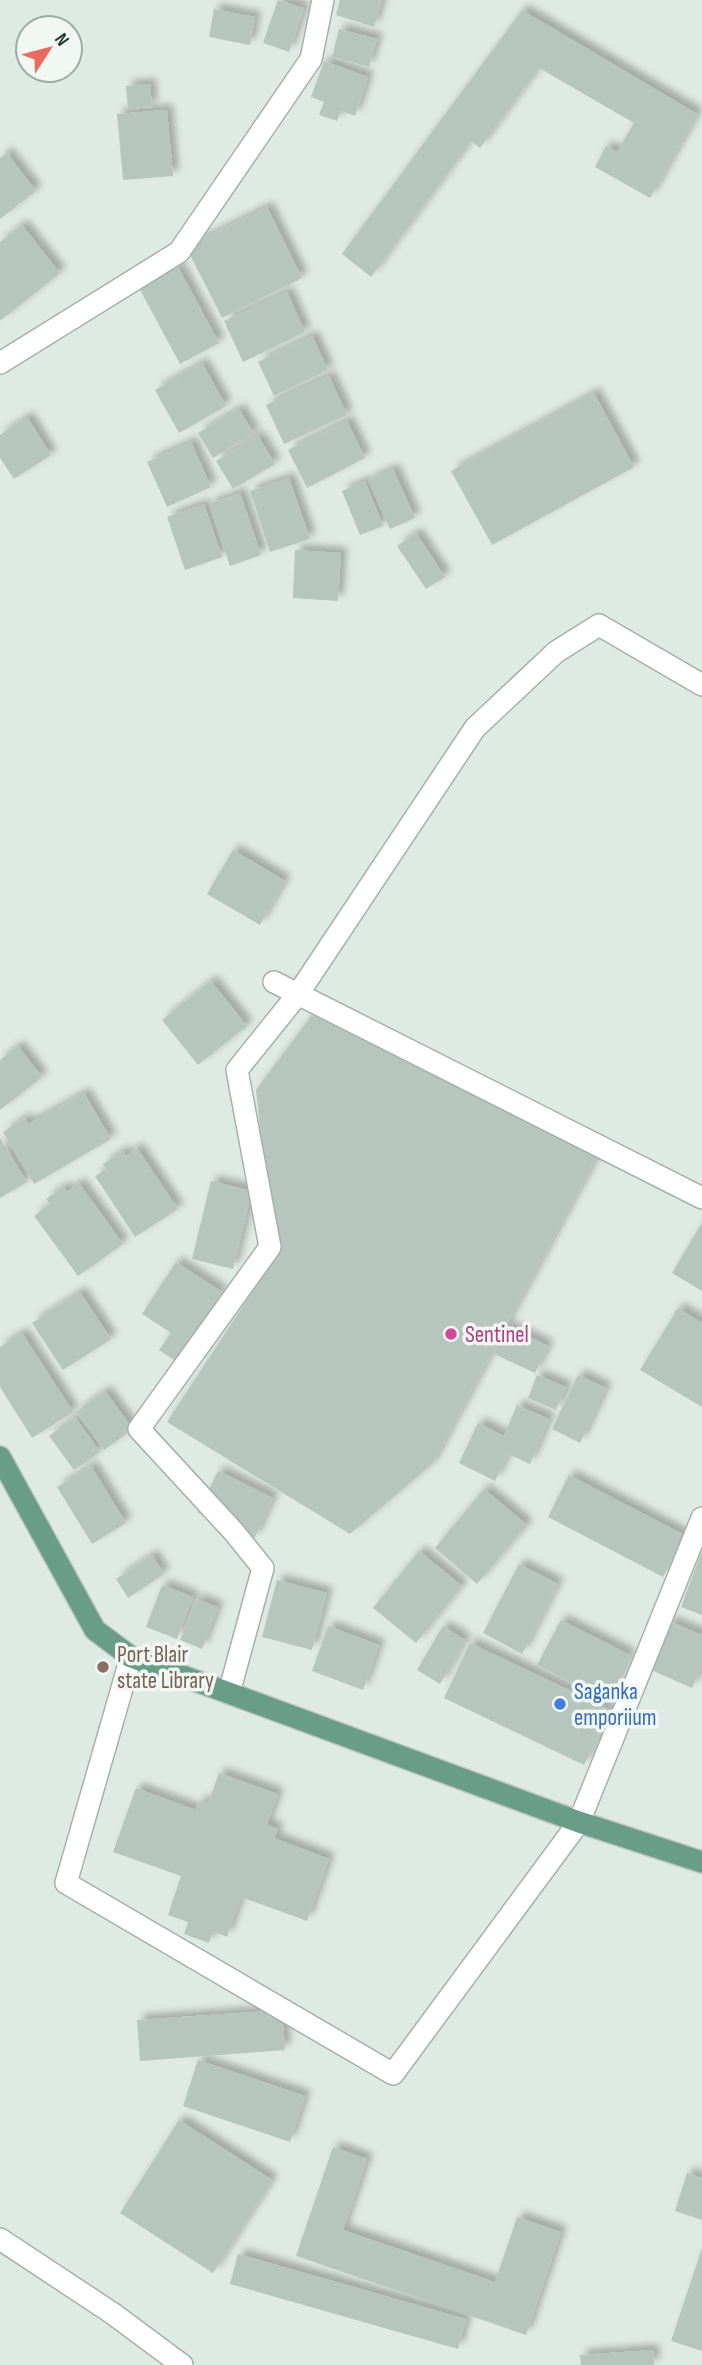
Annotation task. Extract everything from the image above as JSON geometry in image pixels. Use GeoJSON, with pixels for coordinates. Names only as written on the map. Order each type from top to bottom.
{"type":"FeatureCollection","features":[{"type":"Feature","properties":{"kind":"main road"},"geometry":{"type":"LineString","coordinates":[[0,1457],[95,1630],[131,1657],[579,1822],[702,1862]]}},
{"type":"Feature","properties":{"kind":"street"},"geometry":{"type":"LineString","coordinates":[[0,363],[179,252],[311,59],[323,0]]}},
{"type":"Feature","properties":{"kind":"street"},"geometry":{"type":"LineString","coordinates":[[229,1693],[263,1568],[233,1531],[139,1429],[270,1247],[237,1070],[298,994],[475,728],[556,652],[598,625],[702,685]]}},
{"type":"Feature","properties":{"kind":"street"},"geometry":{"type":"LineString","coordinates":[[274,982],[702,1198]]}},
{"type":"Feature","properties":{"kind":"street"},"geometry":{"type":"LineString","coordinates":[[131,1657],[66,1883],[393,2074],[579,1822],[702,1518]]}},
{"type":"Feature","properties":{"kind":"street"},"geometry":{"type":"LineString","coordinates":[[0,2239],[112,2313],[182,2365]]}},
{"type":"Feature","properties":{"kind":"building"},"geometry":{"type":"Polygon","coordinates":[[[278,0],[304,8],[289,52],[263,43],[278,0]]]}},
{"type":"Feature","properties":{"kind":"building"},"geometry":{"type":"Polygon","coordinates":[[[340,0],[382,0],[374,27],[336,15],[340,0]]]}},
{"type":"Feature","properties":{"kind":"building"},"geometry":{"type":"Polygon","coordinates":[[[214,9],[255,17],[250,45],[209,37],[214,9]]]}},
{"type":"Feature","properties":{"kind":"building"},"geometry":{"type":"Polygon","coordinates":[[[522,10],[697,114],[650,198],[595,167],[606,146],[617,152],[634,123],[539,68],[480,148],[471,141],[371,277],[342,254],[522,10]]]}},
{"type":"Feature","properties":{"kind":"building"},"geometry":{"type":"Polygon","coordinates":[[[339,29],[377,39],[369,67],[332,57],[339,29]]]}},
{"type":"Feature","properties":{"kind":"building"},"geometry":{"type":"Polygon","coordinates":[[[324,61],[368,77],[355,116],[341,111],[337,121],[319,115],[324,102],[311,97],[324,61]]]}},
{"type":"Feature","properties":{"kind":"building"},"geometry":{"type":"Polygon","coordinates":[[[150,84],[152,107],[128,109],[126,86],[150,84]]]}},
{"type":"Feature","properties":{"kind":"building"},"geometry":{"type":"Polygon","coordinates":[[[167,110],[173,176],[123,180],[117,114],[167,110]]]}},
{"type":"Feature","properties":{"kind":"building"},"geometry":{"type":"Polygon","coordinates":[[[7,153],[36,191],[0,219],[0,158],[7,153]]]}},
{"type":"Feature","properties":{"kind":"building"},"geometry":{"type":"Polygon","coordinates":[[[267,207],[302,278],[222,318],[186,247],[267,207]]]}},
{"type":"Feature","properties":{"kind":"building"},"geometry":{"type":"Polygon","coordinates":[[[22,225],[60,273],[0,321],[0,242],[22,225]]]}},
{"type":"Feature","properties":{"kind":"building"},"geometry":{"type":"Polygon","coordinates":[[[178,267],[219,343],[180,364],[139,288],[178,267]]]}},
{"type":"Feature","properties":{"kind":"building"},"geometry":{"type":"Polygon","coordinates":[[[287,292],[305,332],[243,362],[224,321],[287,292]]]}},
{"type":"Feature","properties":{"kind":"building"},"geometry":{"type":"Polygon","coordinates":[[[312,336],[328,370],[274,396],[258,362],[312,336]]]}},
{"type":"Feature","properties":{"kind":"building"},"geometry":{"type":"Polygon","coordinates":[[[202,363],[226,406],[179,433],[155,390],[202,363]]]}},
{"type":"Feature","properties":{"kind":"building"},"geometry":{"type":"Polygon","coordinates":[[[329,376],[347,415],[284,444],[266,405],[329,376]]]}},
{"type":"Feature","properties":{"kind":"building"},"geometry":{"type":"Polygon","coordinates":[[[594,393],[634,467],[492,545],[451,471],[594,393]]]}},
{"type":"Feature","properties":{"kind":"building"},"geometry":{"type":"Polygon","coordinates":[[[239,409],[254,434],[213,458],[198,433],[239,409]]]}},
{"type":"Feature","properties":{"kind":"building"},"geometry":{"type":"Polygon","coordinates":[[[27,417],[51,455],[14,479],[0,458],[0,435],[27,417]]]}},
{"type":"Feature","properties":{"kind":"building"},"geometry":{"type":"Polygon","coordinates":[[[347,421],[365,458],[307,488],[288,450],[347,421]]]}},
{"type":"Feature","properties":{"kind":"building"},"geometry":{"type":"Polygon","coordinates":[[[258,436],[275,464],[233,489],[216,461],[258,436]]]}},
{"type":"Feature","properties":{"kind":"building"},"geometry":{"type":"Polygon","coordinates":[[[191,442],[211,487],[167,507],[147,462],[191,442]]]}},
{"type":"Feature","properties":{"kind":"building"},"geometry":{"type":"Polygon","coordinates":[[[393,469],[415,518],[390,529],[368,480],[393,469]]]}},
{"type":"Feature","properties":{"kind":"building"},"geometry":{"type":"Polygon","coordinates":[[[289,478],[310,539],[270,552],[250,491],[289,478]]]}},
{"type":"Feature","properties":{"kind":"building"},"geometry":{"type":"Polygon","coordinates":[[[365,481],[383,526],[360,535],[342,491],[365,481]]]}},
{"type":"Feature","properties":{"kind":"building"},"geometry":{"type":"Polygon","coordinates":[[[240,493],[261,555],[230,566],[209,504],[240,493]]]}},
{"type":"Feature","properties":{"kind":"building"},"geometry":{"type":"Polygon","coordinates":[[[204,504],[222,557],[185,570],[167,517],[204,504]]]}},
{"type":"Feature","properties":{"kind":"building"},"geometry":{"type":"Polygon","coordinates":[[[416,533],[445,577],[426,589],[397,546],[416,533]]]}},
{"type":"Feature","properties":{"kind":"building"},"geometry":{"type":"Polygon","coordinates":[[[295,550],[341,553],[338,601],[293,598],[295,550]]]}},
{"type":"Feature","properties":{"kind":"building"},"geometry":{"type":"Polygon","coordinates":[[[233,850],[285,881],[260,925],[207,894],[233,850]]]}},
{"type":"Feature","properties":{"kind":"building"},"geometry":{"type":"Polygon","coordinates":[[[211,981],[247,1026],[198,1065],[162,1020],[211,981]]]}},
{"type":"Feature","properties":{"kind":"building"},"geometry":{"type":"Polygon","coordinates":[[[312,1015],[597,1156],[432,1464],[350,1534],[167,1422],[274,1259],[256,1090],[312,1015]]]}},
{"type":"Feature","properties":{"kind":"building"},"geometry":{"type":"Polygon","coordinates":[[[18,1046],[42,1077],[0,1110],[0,1060],[18,1046]]]}},
{"type":"Feature","properties":{"kind":"building"},"geometry":{"type":"Polygon","coordinates":[[[84,1093],[111,1139],[34,1184],[3,1132],[25,1118],[28,1124],[84,1093]]]}},
{"type":"Feature","properties":{"kind":"building"},"geometry":{"type":"Polygon","coordinates":[[[0,1138],[27,1182],[0,1198],[0,1138]]]}},
{"type":"Feature","properties":{"kind":"building"},"geometry":{"type":"Polygon","coordinates":[[[137,1148],[178,1209],[135,1237],[95,1176],[106,1169],[103,1164],[123,1151],[126,1156],[137,1148]]]}},
{"type":"Feature","properties":{"kind":"building"},"geometry":{"type":"Polygon","coordinates":[[[211,1181],[252,1191],[233,1269],[192,1259],[211,1181]]]}},
{"type":"Feature","properties":{"kind":"building"},"geometry":{"type":"Polygon","coordinates":[[[79,1183],[123,1244],[78,1276],[34,1216],[50,1204],[46,1199],[63,1187],[67,1192],[79,1183]]]}},
{"type":"Feature","properties":{"kind":"building"},"geometry":{"type":"Polygon","coordinates":[[[702,1223],[702,1291],[672,1273],[702,1223]]]}},
{"type":"Feature","properties":{"kind":"building"},"geometry":{"type":"Polygon","coordinates":[[[176,1262],[222,1292],[177,1362],[159,1350],[171,1333],[142,1314],[176,1262]]]}},
{"type":"Feature","properties":{"kind":"building"},"geometry":{"type":"Polygon","coordinates":[[[80,1292],[111,1339],[63,1370],[32,1323],[80,1292]]]}},
{"type":"Feature","properties":{"kind":"building"},"geometry":{"type":"Polygon","coordinates":[[[678,1308],[702,1323],[702,1407],[640,1370],[678,1308]]]}},
{"type":"Feature","properties":{"kind":"building"},"geometry":{"type":"Polygon","coordinates":[[[507,1326],[548,1346],[535,1373],[494,1354],[507,1326]]]}},
{"type":"Feature","properties":{"kind":"building"},"geometry":{"type":"Polygon","coordinates":[[[22,1333],[73,1412],[32,1438],[0,1387],[0,1347],[22,1333]]]}},
{"type":"Feature","properties":{"kind":"building"},"geometry":{"type":"Polygon","coordinates":[[[537,1375],[566,1387],[556,1410],[528,1398],[537,1375]]]}},
{"type":"Feature","properties":{"kind":"building"},"geometry":{"type":"Polygon","coordinates":[[[578,1375],[606,1388],[580,1443],[552,1429],[578,1375]]]}},
{"type":"Feature","properties":{"kind":"building"},"geometry":{"type":"Polygon","coordinates":[[[105,1391],[133,1429],[104,1450],[76,1412],[105,1391]]]}},
{"type":"Feature","properties":{"kind":"building"},"geometry":{"type":"Polygon","coordinates":[[[517,1405],[549,1419],[530,1464],[508,1454],[495,1481],[459,1463],[478,1423],[504,1436],[517,1405]]]}},
{"type":"Feature","properties":{"kind":"building"},"geometry":{"type":"Polygon","coordinates":[[[75,1417],[100,1452],[74,1470],[49,1436],[75,1417]]]}},
{"type":"Feature","properties":{"kind":"building"},"geometry":{"type":"Polygon","coordinates":[[[91,1466],[126,1523],[92,1544],[57,1487],[91,1466]]]}},
{"type":"Feature","properties":{"kind":"building"},"geometry":{"type":"Polygon","coordinates":[[[218,1471],[273,1498],[254,1539],[198,1513],[218,1471]]]}},
{"type":"Feature","properties":{"kind":"building"},"geometry":{"type":"Polygon","coordinates":[[[569,1475],[684,1535],[663,1577],[548,1517],[569,1475]]]}},
{"type":"Feature","properties":{"kind":"building"},"geometry":{"type":"Polygon","coordinates":[[[484,1489],[527,1525],[477,1584],[435,1548],[484,1489]]]}},
{"type":"Feature","properties":{"kind":"building"},"geometry":{"type":"Polygon","coordinates":[[[419,1551],[462,1586],[416,1643],[373,1608],[419,1551]]]}},
{"type":"Feature","properties":{"kind":"building"},"geometry":{"type":"Polygon","coordinates":[[[702,1551],[702,1615],[681,1607],[702,1551]]]}},
{"type":"Feature","properties":{"kind":"building"},"geometry":{"type":"Polygon","coordinates":[[[152,1555],[164,1574],[128,1598],[116,1579],[152,1555]]]}},
{"type":"Feature","properties":{"kind":"building"},"geometry":{"type":"Polygon","coordinates":[[[519,1564],[558,1584],[522,1654],[483,1633],[519,1564]]]}},
{"type":"Feature","properties":{"kind":"building"},"geometry":{"type":"Polygon","coordinates":[[[277,1580],[327,1593],[312,1650],[262,1637],[277,1580]]]}},
{"type":"Feature","properties":{"kind":"building"},"geometry":{"type":"Polygon","coordinates":[[[162,1585],[193,1597],[177,1639],[146,1627],[162,1585]]]}},
{"type":"Feature","properties":{"kind":"building"},"geometry":{"type":"Polygon","coordinates":[[[196,1599],[218,1607],[202,1649],[180,1640],[196,1599]]]}},
{"type":"Feature","properties":{"kind":"building"},"geometry":{"type":"Polygon","coordinates":[[[561,1620],[630,1655],[607,1701],[537,1665],[561,1620]]]}},
{"type":"Feature","properties":{"kind":"building"},"geometry":{"type":"Polygon","coordinates":[[[669,1621],[702,1635],[702,1664],[692,1688],[649,1669],[669,1621]]]}},
{"type":"Feature","properties":{"kind":"building"},"geometry":{"type":"Polygon","coordinates":[[[328,1626],[379,1645],[363,1690],[312,1671],[328,1626]]]}},
{"type":"Feature","properties":{"kind":"building"},"geometry":{"type":"Polygon","coordinates":[[[443,1626],[465,1640],[440,1684],[417,1670],[443,1626]]]}},
{"type":"Feature","properties":{"kind":"building"},"geometry":{"type":"Polygon","coordinates":[[[470,1643],[611,1710],[584,1765],[444,1698],[470,1643]]]}},
{"type":"Feature","properties":{"kind":"building"},"geometry":{"type":"Polygon","coordinates":[[[219,1773],[278,1794],[267,1825],[278,1829],[274,1838],[329,1859],[307,1921],[241,1897],[227,1937],[213,1931],[209,1943],[184,1934],[188,1922],[168,1915],[181,1876],[113,1852],[136,1788],[196,1810],[199,1801],[208,1804],[219,1773]]]}},
{"type":"Feature","properties":{"kind":"building"},"geometry":{"type":"Polygon","coordinates":[[[282,2010],[285,2050],[140,2061],[137,2020],[282,2010]]]}},
{"type":"Feature","properties":{"kind":"building"},"geometry":{"type":"Polygon","coordinates":[[[198,2060],[305,2096],[290,2142],[183,2106],[198,2060]]]}},
{"type":"Feature","properties":{"kind":"building"},"geometry":{"type":"Polygon","coordinates":[[[179,2120],[272,2180],[213,2273],[120,2213],[179,2120]]]}},
{"type":"Feature","properties":{"kind":"building"},"geometry":{"type":"Polygon","coordinates":[[[333,2147],[367,2159],[343,2230],[495,2282],[517,2217],[561,2232],[526,2335],[296,2256],[333,2147]]]}},
{"type":"Feature","properties":{"kind":"building"},"geometry":{"type":"Polygon","coordinates":[[[687,2173],[702,2178],[702,2220],[675,2211],[687,2173]]]}},
{"type":"Feature","properties":{"kind":"building"},"geometry":{"type":"Polygon","coordinates":[[[702,2248],[702,2351],[671,2341],[702,2248]]]}},
{"type":"Feature","properties":{"kind":"building"},"geometry":{"type":"Polygon","coordinates":[[[238,2254],[466,2319],[458,2349],[230,2284],[238,2254]]]}},
{"type":"Feature","properties":{"kind":"building"},"geometry":{"type":"Polygon","coordinates":[[[653,2350],[654,2365],[581,2365],[580,2355],[653,2350]]]}},
{"type":"Feature","properties":{"kind":"place","name":"Sentinel"},"geometry":{"type":"Point","coordinates":[451,1334]}},
{"type":"Feature","properties":{"kind":"place","name":"Port Blair state Library"},"geometry":{"type":"Point","coordinates":[103,1667]}},
{"type":"Feature","properties":{"kind":"place","name":"Saganka emporiium"},"geometry":{"type":"Point","coordinates":[560,1704]}}]}
